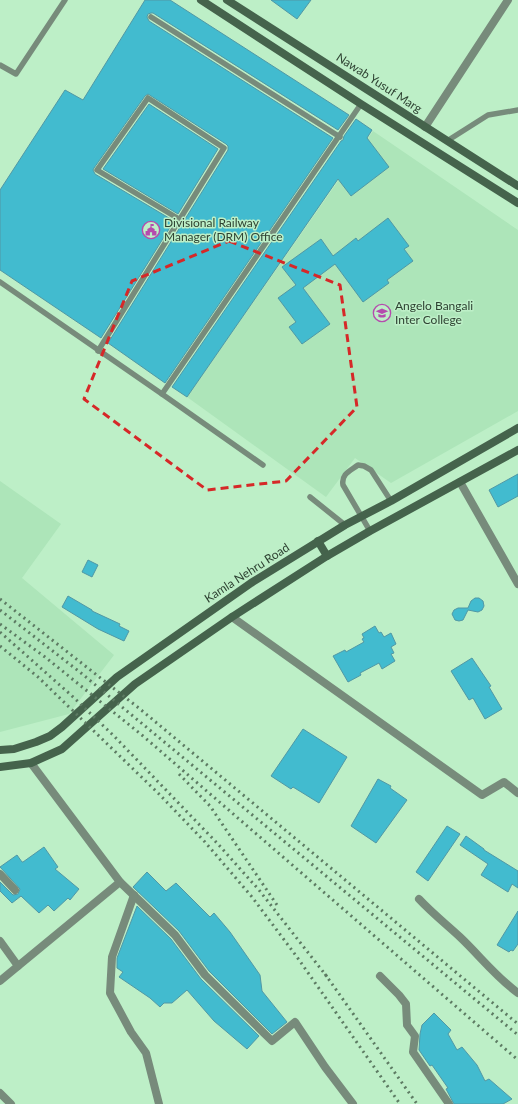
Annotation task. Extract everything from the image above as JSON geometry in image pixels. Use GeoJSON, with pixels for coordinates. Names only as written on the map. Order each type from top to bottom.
{"type":"FeatureCollection","features":[{"type":"Feature","properties":{"kind":"main road"},"geometry":{"type":"LineString","coordinates":[[201,0],[361,104],[518,203]]}},
{"type":"Feature","properties":{"kind":"main road","name":"Nawab Yusuf Marg"},"geometry":{"type":"LineString","coordinates":[[227,0],[518,186]]}},
{"type":"Feature","properties":{"kind":"main road","name":"Kamla Nehru Road"},"geometry":{"type":"LineString","coordinates":[[0,750],[14,749],[50,736],[62,727],[117,676],[251,583],[345,525],[391,501],[518,428]]}},
{"type":"Feature","properties":{"kind":"main road"},"geometry":{"type":"LineString","coordinates":[[0,767],[31,763],[62,749],[135,684],[232,617],[327,556],[518,450]]}},
{"type":"Feature","properties":{"kind":"main road"},"geometry":{"type":"LineString","coordinates":[[318,541],[327,556]]}},
{"type":"Feature","properties":{"kind":"street"},"geometry":{"type":"LineString","coordinates":[[425,127],[508,0]]}},
{"type":"Feature","properties":{"kind":"street"},"geometry":{"type":"LineString","coordinates":[[460,482],[518,584]]}},
{"type":"Feature","properties":{"kind":"street"},"geometry":{"type":"LineString","coordinates":[[232,617],[482,795],[504,782],[518,793]]}},
{"type":"Feature","properties":{"kind":"street"},"geometry":{"type":"LineString","coordinates":[[31,763],[120,882],[175,935],[205,975],[272,1041],[295,1022],[325,1067],[353,1104]]}},
{"type":"Feature","properties":{"kind":"street"},"geometry":{"type":"LineString","coordinates":[[0,874],[15,890]]}},
{"type":"Feature","properties":{"kind":"street"},"geometry":{"type":"LineString","coordinates":[[0,981],[120,882]]}},
{"type":"Feature","properties":{"kind":"street"},"geometry":{"type":"LineString","coordinates":[[134,895],[112,957],[110,993],[131,1032],[146,1053],[159,1104]]}},
{"type":"Feature","properties":{"kind":"street"},"geometry":{"type":"LineString","coordinates":[[419,899],[430,912],[460,937],[504,983],[518,993]]}},
{"type":"Feature","properties":{"kind":"street"},"geometry":{"type":"LineString","coordinates":[[0,941],[18,966]]}},
{"type":"Feature","properties":{"kind":"street"},"geometry":{"type":"LineString","coordinates":[[380,976],[406,1004],[407,1024],[415,1036],[413,1052],[449,1104]]}},
{"type":"Feature","properties":{"kind":"street"},"geometry":{"type":"LineString","coordinates":[[0,1093],[11,1104]]}},
{"type":"Feature","properties":{"kind":"lane"},"geometry":{"type":"LineString","coordinates":[[0,64],[16,74],[65,0]]}},
{"type":"Feature","properties":{"kind":"lane"},"geometry":{"type":"LineString","coordinates":[[151,17],[340,137]]}},
{"type":"Feature","properties":{"kind":"lane"},"geometry":{"type":"LineString","coordinates":[[98,351],[224,148],[148,98],[97,170],[179,220]]}},
{"type":"Feature","properties":{"kind":"lane"},"geometry":{"type":"LineString","coordinates":[[162,394],[340,137],[361,104]]}},
{"type":"Feature","properties":{"kind":"lane"},"geometry":{"type":"LineString","coordinates":[[447,141],[488,115],[518,110]]}},
{"type":"Feature","properties":{"kind":"lane"},"geometry":{"type":"LineString","coordinates":[[0,282],[263,466]]}},
{"type":"Feature","properties":{"kind":"lane"},"geometry":{"type":"LineString","coordinates":[[370,531],[343,485],[342,480],[345,474],[358,465],[364,466],[371,470],[391,501]]}},
{"type":"Feature","properties":{"kind":"lane"},"geometry":{"type":"LineString","coordinates":[[310,497],[345,525]]}},
{"type":"Feature","properties":{"kind":"highlighted area"},"geometry":{"type":"Polygon","coordinates":[[[229,241],[340,285],[357,407],[286,481],[207,490],[84,399],[132,281],[229,241]]]}},
{"type":"Feature","properties":{"kind":"shaded area","name":"Angelo Bangali Inter College"},"geometry":{"type":"Polygon","coordinates":[[[373,131],[518,230],[518,411],[391,483],[355,458],[326,497],[187,397],[373,131]]]}},
{"type":"Feature","properties":{"kind":"shaded area"},"geometry":{"type":"Polygon","coordinates":[[[0,481],[61,524],[22,578],[114,655],[69,714],[0,732],[0,481]]]}},
{"type":"Feature","properties":{"kind":"building","name":"Divisional Railway Manager (DRM) Office"},"geometry":{"type":"Polygon","coordinates":[[[145,0],[170,0],[349,115],[338,130],[153,13],[148,14],[147,17],[149,21],[333,138],[165,383],[108,343],[228,150],[228,146],[226,144],[148,94],[145,96],[94,168],[93,170],[95,174],[174,221],[101,338],[0,270],[0,190],[65,90],[83,100],[145,0]]]}},
{"type":"Feature","properties":{"kind":"building"},"geometry":{"type":"Polygon","coordinates":[[[271,0],[311,0],[297,19],[271,0]]]}},
{"type":"Feature","properties":{"kind":"building"},"geometry":{"type":"Polygon","coordinates":[[[149,104],[218,149],[178,214],[103,169],[149,104]]]}},
{"type":"Feature","properties":{"kind":"building"},"geometry":{"type":"Polygon","coordinates":[[[356,119],[372,130],[367,138],[389,167],[351,196],[338,179],[187,397],[172,387],[356,119]]]}},
{"type":"Feature","properties":{"kind":"building"},"geometry":{"type":"Polygon","coordinates":[[[388,218],[409,246],[404,249],[413,261],[387,280],[389,283],[363,302],[335,264],[303,288],[330,324],[302,344],[289,327],[296,322],[278,298],[296,285],[282,267],[321,239],[333,256],[356,238],[358,241],[388,218]]]}},
{"type":"Feature","properties":{"kind":"building"},"geometry":{"type":"Polygon","coordinates":[[[518,474],[518,496],[498,507],[489,490],[518,474]]]}},
{"type":"Feature","properties":{"kind":"building"},"geometry":{"type":"Polygon","coordinates":[[[88,560],[98,565],[92,577],[82,572],[88,560]]]}},
{"type":"Feature","properties":{"kind":"building"},"geometry":{"type":"Polygon","coordinates":[[[68,596],[92,611],[120,624],[119,626],[129,631],[124,641],[98,629],[62,607],[68,596]]]}},
{"type":"Feature","properties":{"kind":"building"},"geometry":{"type":"Polygon","coordinates":[[[475,598],[479,598],[483,601],[484,606],[482,610],[478,612],[468,610],[463,620],[455,620],[452,614],[454,610],[458,608],[468,608],[471,601],[475,598]]]}},
{"type":"Feature","properties":{"kind":"building"},"geometry":{"type":"Polygon","coordinates":[[[375,626],[379,633],[381,632],[384,637],[391,633],[396,644],[391,647],[394,653],[391,654],[395,661],[382,669],[379,663],[360,673],[361,675],[348,682],[333,656],[345,650],[346,652],[364,642],[362,639],[364,638],[362,634],[375,626]]]}},
{"type":"Feature","properties":{"kind":"building"},"geometry":{"type":"Polygon","coordinates":[[[472,658],[491,686],[489,687],[502,709],[485,719],[473,698],[469,700],[451,671],[472,658]]]}},
{"type":"Feature","properties":{"kind":"building"},"geometry":{"type":"Polygon","coordinates":[[[303,729],[347,757],[319,803],[293,787],[291,789],[271,776],[303,729]]]}},
{"type":"Feature","properties":{"kind":"building"},"geometry":{"type":"Polygon","coordinates":[[[378,779],[391,786],[390,788],[407,800],[376,843],[351,826],[378,779]]]}},
{"type":"Feature","properties":{"kind":"building"},"geometry":{"type":"Polygon","coordinates":[[[447,826],[460,834],[428,881],[416,872],[447,826]]]}},
{"type":"Feature","properties":{"kind":"building"},"geometry":{"type":"Polygon","coordinates":[[[466,836],[484,850],[518,871],[518,888],[512,884],[508,892],[481,875],[488,864],[460,845],[466,836]]]}},
{"type":"Feature","properties":{"kind":"building"},"geometry":{"type":"Polygon","coordinates":[[[44,847],[58,867],[55,869],[79,889],[70,900],[68,898],[54,911],[48,905],[39,913],[21,896],[12,903],[0,891],[0,882],[13,895],[18,894],[20,889],[0,867],[17,855],[23,862],[44,847]]]}},
{"type":"Feature","properties":{"kind":"building"},"geometry":{"type":"Polygon","coordinates":[[[147,872],[166,891],[176,883],[210,917],[214,913],[230,932],[260,975],[262,991],[287,1022],[272,1034],[209,971],[179,931],[133,887],[147,872]]]}},
{"type":"Feature","properties":{"kind":"building"},"geometry":{"type":"Polygon","coordinates":[[[137,906],[171,939],[201,979],[259,1036],[247,1049],[214,1021],[187,990],[172,1003],[164,1003],[160,1007],[150,998],[119,977],[123,972],[117,968],[117,958],[137,906]]]}},
{"type":"Feature","properties":{"kind":"building"},"geometry":{"type":"Polygon","coordinates":[[[518,911],[518,944],[513,951],[511,950],[509,952],[497,945],[518,911]]]}},
{"type":"Feature","properties":{"kind":"building"},"geometry":{"type":"Polygon","coordinates":[[[434,1013],[451,1030],[448,1034],[457,1050],[462,1047],[477,1065],[485,1081],[489,1079],[512,1099],[503,1104],[454,1104],[446,1089],[448,1088],[432,1065],[430,1066],[419,1050],[422,1025],[434,1013]]]}},
{"type":"Feature","properties":{"kind":"railway"},"geometry":{"type":"LineString","coordinates":[[0,599],[140,709],[518,1024]]}},
{"type":"Feature","properties":{"kind":"railway"},"geometry":{"type":"LineString","coordinates":[[0,610],[81,673],[518,1035]]}},
{"type":"Feature","properties":{"kind":"railway"},"geometry":{"type":"LineString","coordinates":[[0,624],[45,657],[143,736],[518,1060]]}},
{"type":"Feature","properties":{"kind":"railway"},"geometry":{"type":"LineString","coordinates":[[0,632],[71,695],[114,736],[217,843],[259,890],[328,978]]}},
{"type":"Feature","properties":{"kind":"railway"},"geometry":{"type":"LineString","coordinates":[[0,646],[38,677],[159,794],[205,842],[252,897],[297,957],[400,1104]]}},
{"type":"Feature","properties":{"kind":"railway"},"geometry":{"type":"LineString","coordinates":[[179,774],[210,806],[279,908]]}},
{"type":"Feature","properties":{"kind":"railway"},"geometry":{"type":"LineString","coordinates":[[325,974],[417,1104]]}},
{"type":"Feature","properties":{"kind":"place","name":"Divisional Railway Manager (DRM) Office"},"geometry":{"type":"Point","coordinates":[151,230]}},
{"type":"Feature","properties":{"kind":"place","name":"Angelo Bangali Inter College"},"geometry":{"type":"Point","coordinates":[382,313]}}]}
